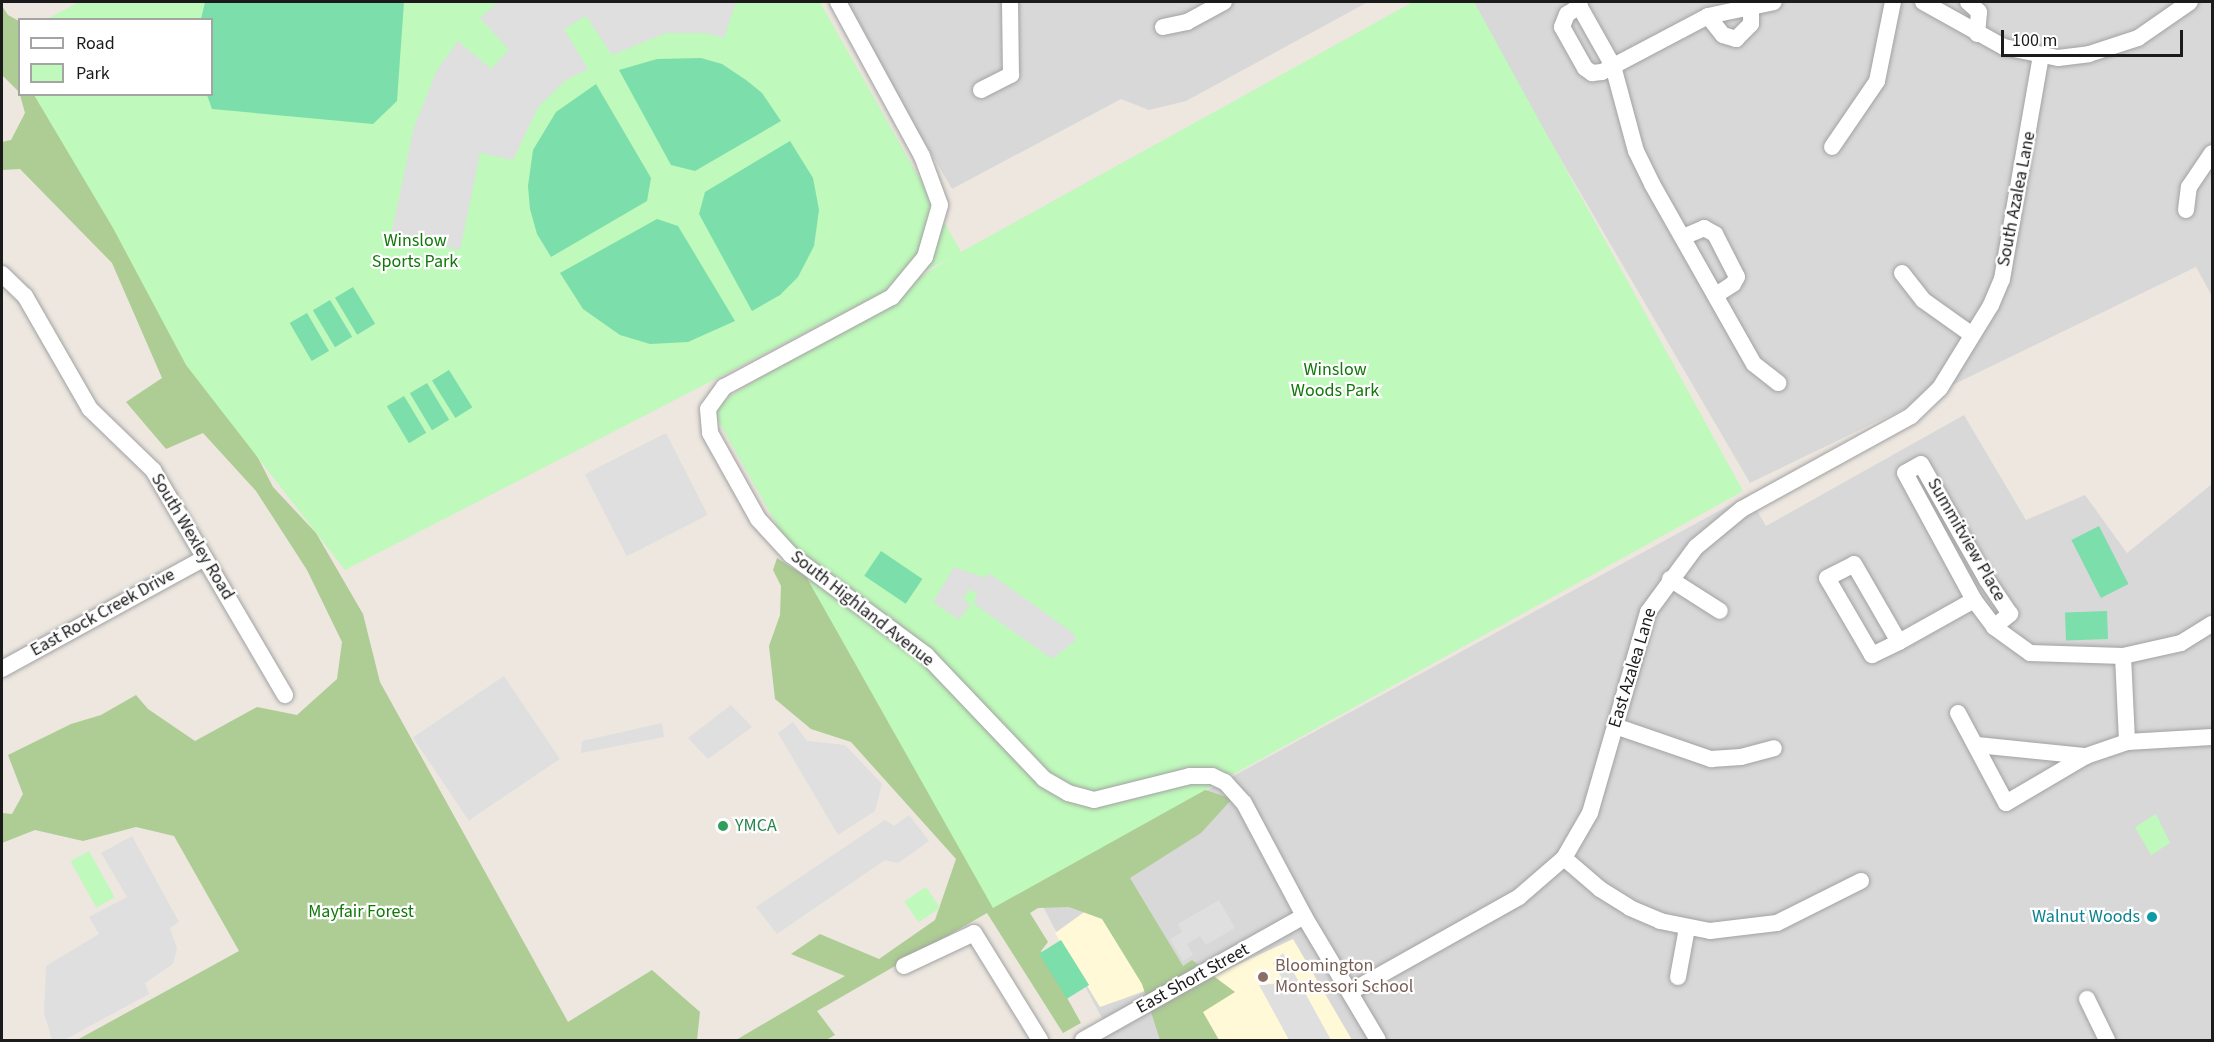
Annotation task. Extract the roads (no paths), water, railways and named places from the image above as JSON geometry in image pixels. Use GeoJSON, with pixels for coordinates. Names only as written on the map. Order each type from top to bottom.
{"type":"FeatureCollection","features":[{"type":"Feature","properties":{"kind":"street","name":"South Highland Avenue"},"geometry":{"type":"LineString","coordinates":[[837,2],[922,156],[940,205],[925,257],[892,297],[724,387],[708,410],[710,433],[758,519],[791,555],[926,655],[1044,779],[1068,793],[1094,800],[1190,776],[1212,776],[1225,782],[1244,803],[1304,916],[1378,1041]]}},
{"type":"Feature","properties":{"kind":"street"},"geometry":{"type":"LineString","coordinates":[[981,90],[1011,75],[1010,2]]}},
{"type":"Feature","properties":{"kind":"street"},"geometry":{"type":"LineString","coordinates":[[1163,27],[1187,22],[1224,2]]}},
{"type":"Feature","properties":{"kind":"street"},"geometry":{"type":"LineString","coordinates":[[1774,2],[1728,5],[1613,66],[1598,73],[1588,71],[1564,31],[1567,14],[1579,4],[1613,66],[1636,151],[1754,363],[1778,383]]}},
{"type":"Feature","properties":{"kind":"street"},"geometry":{"type":"LineString","coordinates":[[1832,147],[1878,81],[1893,2]]}},
{"type":"Feature","properties":{"kind":"street"},"geometry":{"type":"LineString","coordinates":[[1923,2],[1942,6],[1977,34],[2018,52],[2072,58],[2121,45],[2152,30],[2190,2]]}},
{"type":"Feature","properties":{"kind":"street"},"geometry":{"type":"LineString","coordinates":[[1968,2],[1979,12],[1977,34]]}},
{"type":"Feature","properties":{"kind":"street"},"geometry":{"type":"LineString","coordinates":[[1708,16],[1723,35],[1736,39],[1751,24],[1750,5]]}},
{"type":"Feature","properties":{"kind":"street","name":"South Azalea Lane"},"geometry":{"type":"LineString","coordinates":[[1972,335],[2001,279],[2042,56]]}},
{"type":"Feature","properties":{"kind":"street"},"geometry":{"type":"LineString","coordinates":[[2186,210],[2189,187],[2212,153]]}},
{"type":"Feature","properties":{"kind":"street"},"geometry":{"type":"LineString","coordinates":[[1683,237],[1704,228],[1715,234],[1737,277],[1733,284],[1716,295]]}},
{"type":"Feature","properties":{"kind":"street"},"geometry":{"type":"LineString","coordinates":[[1902,273],[1923,300],[1972,335]]}},
{"type":"Feature","properties":{"kind":"street","name":"South Wexley Road"},"geometry":{"type":"LineString","coordinates":[[2,274],[25,296],[90,409],[153,471],[285,695]]}},
{"type":"Feature","properties":{"kind":"street","name":"East Azalea Lane"},"geometry":{"type":"LineString","coordinates":[[1350,992],[1519,897],[1564,858],[1590,813],[1640,632],[1654,600],[1670,579],[1706,537],[1742,509],[1911,416],[1933,397],[1972,335]]}},
{"type":"Feature","properties":{"kind":"street","name":"Summitview Place"},"geometry":{"type":"LineString","coordinates":[[1974,600],[1905,473],[1921,464],[1987,580],[2010,614],[1994,627]]}},
{"type":"Feature","properties":{"kind":"street","name":"East Rock Creek Drive"},"geometry":{"type":"LineString","coordinates":[[2,669],[205,558]]}},
{"type":"Feature","properties":{"kind":"street"},"geometry":{"type":"LineString","coordinates":[[1899,642],[1854,564],[1827,578],[1872,655],[1899,642],[1974,600],[1994,627],[2030,653],[2123,656],[2181,643],[2212,624]]}},
{"type":"Feature","properties":{"kind":"street"},"geometry":{"type":"LineString","coordinates":[[1670,579],[1720,611]]}},
{"type":"Feature","properties":{"kind":"street"},"geometry":{"type":"LineString","coordinates":[[2123,656],[2127,742]]}},
{"type":"Feature","properties":{"kind":"street"},"geometry":{"type":"LineString","coordinates":[[1958,713],[2006,803],[2086,756],[2127,742],[2212,737]]}},
{"type":"Feature","properties":{"kind":"street"},"geometry":{"type":"LineString","coordinates":[[1615,726],[1711,759],[1741,757],[1774,748]]}},
{"type":"Feature","properties":{"kind":"street"},"geometry":{"type":"LineString","coordinates":[[1977,745],[2086,756]]}},
{"type":"Feature","properties":{"kind":"street"},"geometry":{"type":"LineString","coordinates":[[1564,858],[1600,889],[1630,908],[1687,928],[1742,930],[1777,922],[1861,881]]}},
{"type":"Feature","properties":{"kind":"street","name":"East Short Street"},"geometry":{"type":"LineString","coordinates":[[1083,1041],[1304,916]]}},
{"type":"Feature","properties":{"kind":"street"},"geometry":{"type":"LineString","coordinates":[[1678,977],[1687,928]]}},
{"type":"Feature","properties":{"kind":"street"},"geometry":{"type":"LineString","coordinates":[[904,966],[974,933],[1040,1041]]}},
{"type":"Feature","properties":{"kind":"street"},"geometry":{"type":"LineString","coordinates":[[2087,999],[2107,1041]]}},
{"type":"Feature","properties":{"kind":"place","name":"YMCA"},"geometry":{"type":"Point","coordinates":[723,826]}},
{"type":"Feature","properties":{"kind":"place","name":"Walnut Woods"},"geometry":{"type":"Point","coordinates":[2152,917]}},
{"type":"Feature","properties":{"kind":"place","name":"Bloomington Montessori School"},"geometry":{"type":"Point","coordinates":[1263,977]}},
{"type":"Feature","properties":{"kind":"park label","name":"Winslow Sports Park"},"geometry":{"type":"Point","coordinates":[415,252]}},
{"type":"Feature","properties":{"kind":"park label","name":"Winslow Woods Park"},"geometry":{"type":"Point","coordinates":[1335,382]}},
{"type":"Feature","properties":{"kind":"park label","name":"Mayfair Forest"},"geometry":{"type":"Point","coordinates":[361,912]}}]}
